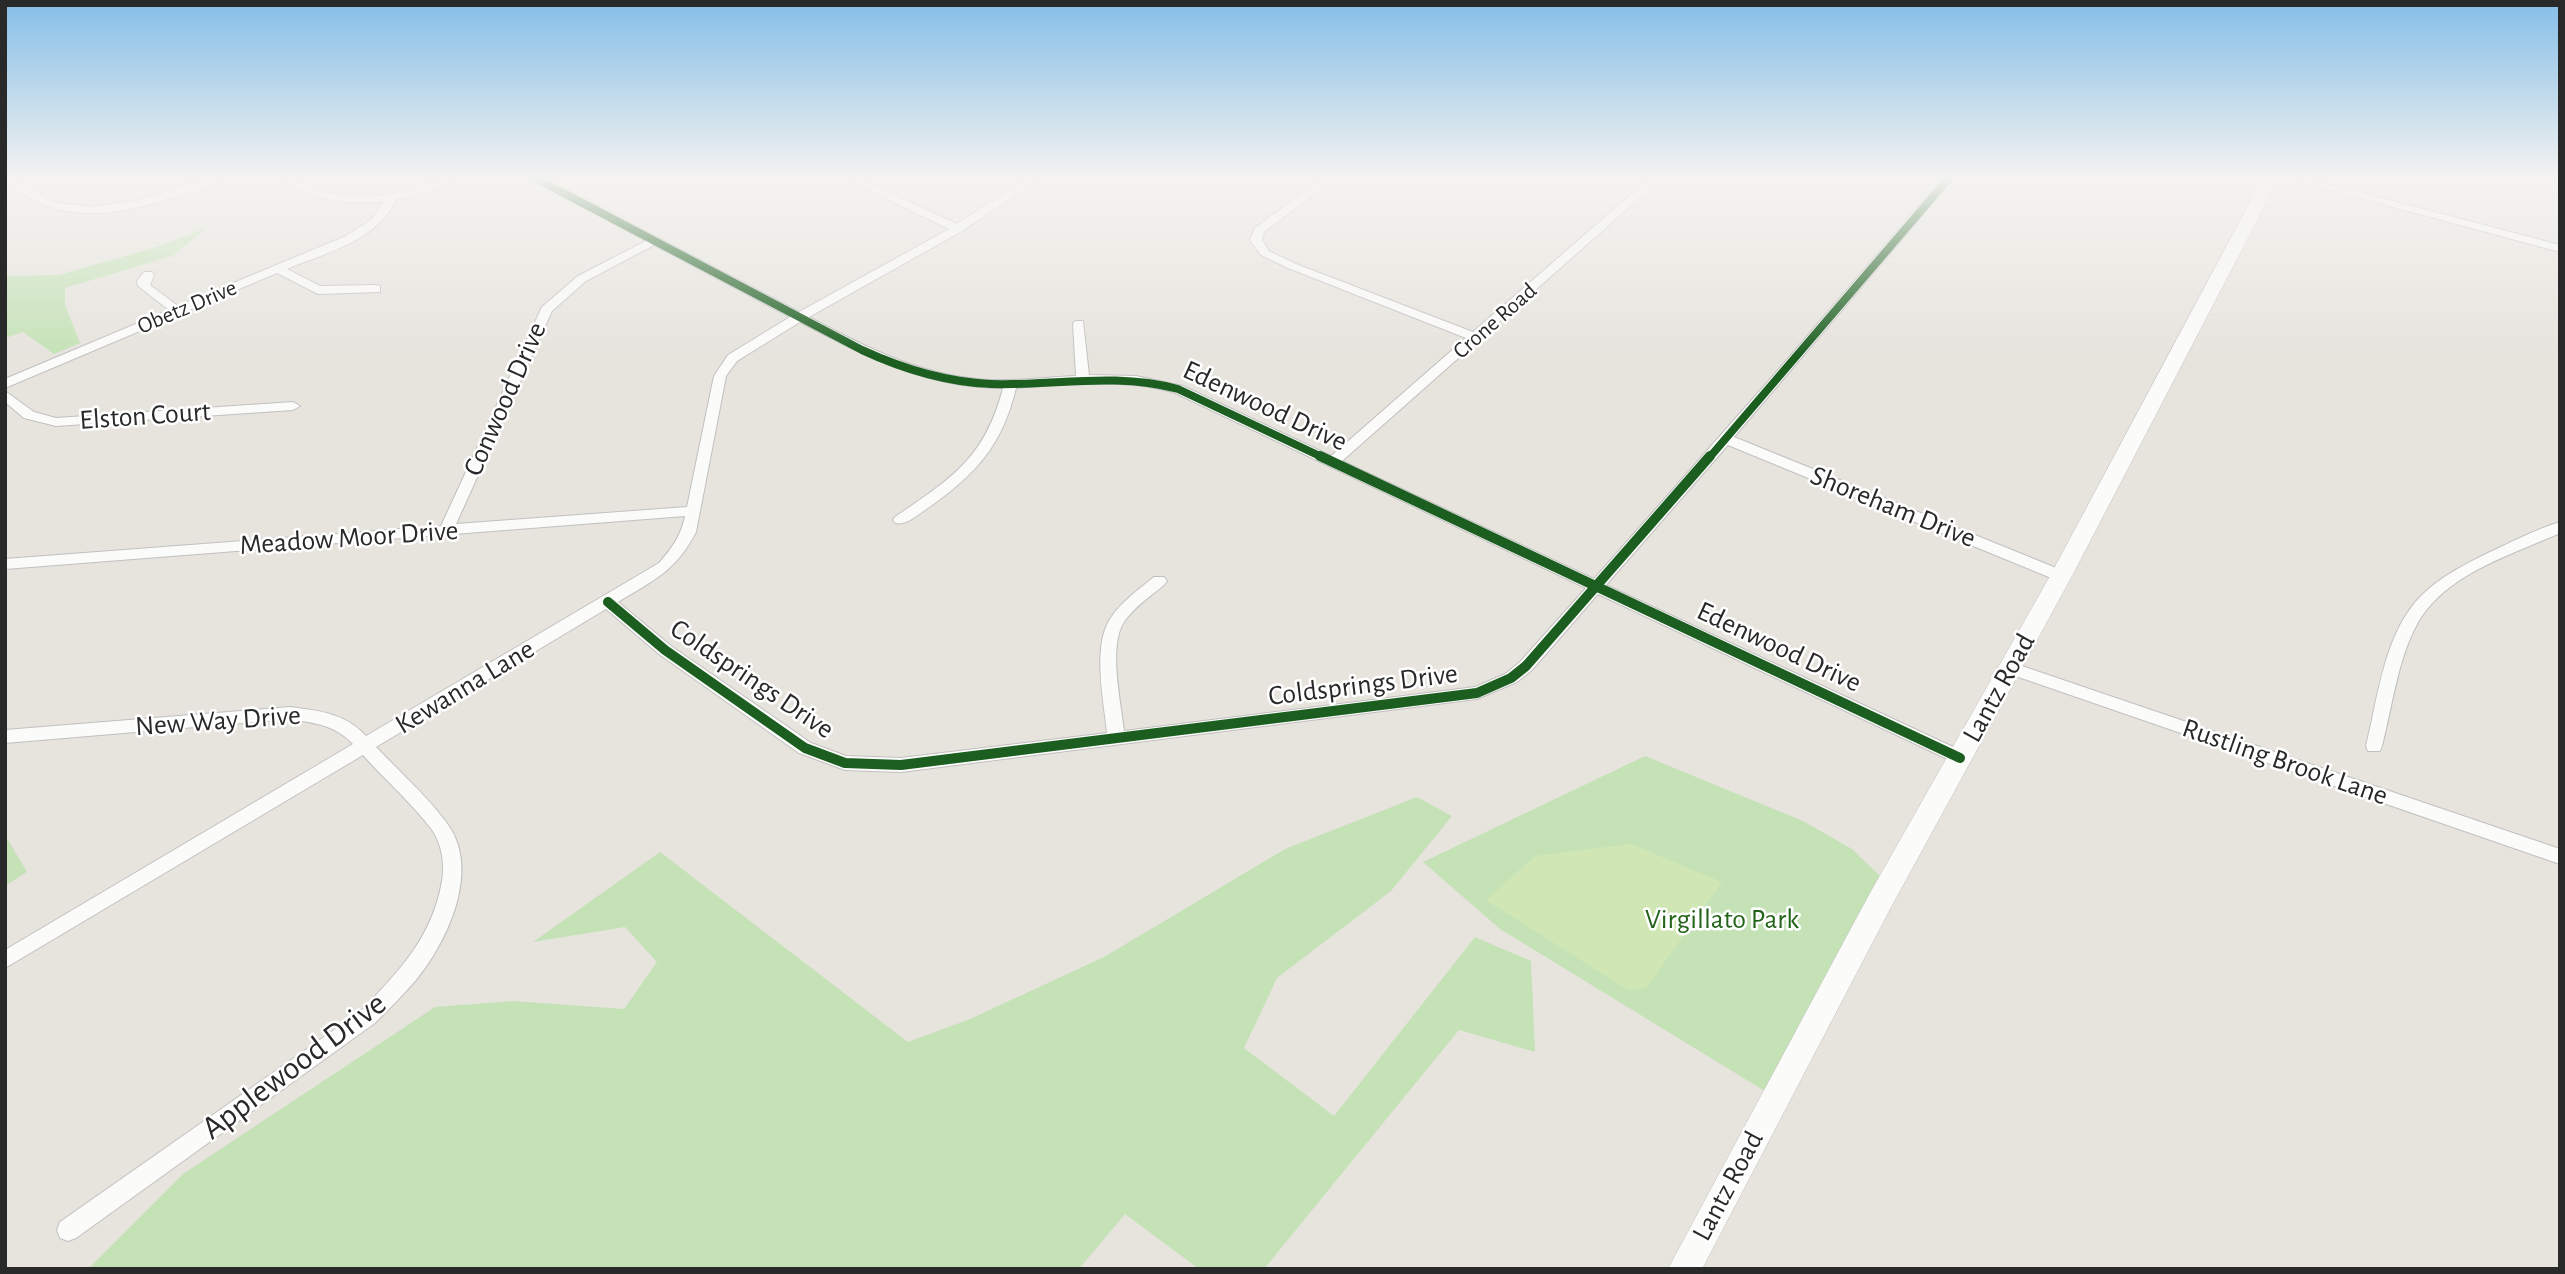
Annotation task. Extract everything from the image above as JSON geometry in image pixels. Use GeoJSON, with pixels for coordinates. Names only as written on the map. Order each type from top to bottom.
{"type":"FeatureCollection","features":[{"type":"Feature","properties":{"kind":"street","name":"Obetz Drive"},"geometry":{"type":"LineString","coordinates":[[5,384],[348,237]]}},
{"type":"Feature","properties":{"kind":"street","name":"Edenwood Drive"},"geometry":{"type":"LineString","coordinates":[[647,237],[907,370],[939,379],[1010,384],[1126,377],[1178,389],[1960,758]]}},
{"type":"Feature","properties":{"kind":"street","name":"Kewanna Lane"},"geometry":{"type":"LineString","coordinates":[[5,960],[652,575],[673,558],[687,537],[723,369],[738,353],[943,237]]}},
{"type":"Feature","properties":{"kind":"street"},"geometry":{"type":"LineString","coordinates":[[1257,237],[1261,249],[1292,266],[1475,337]]}},
{"type":"Feature","properties":{"kind":"street","name":"Crone Road"},"geometry":{"type":"LineString","coordinates":[[1332,462],[1589,237]]}},
{"type":"Feature","properties":{"kind":"street","name":"Coldsprings Drive"},"geometry":{"type":"LineString","coordinates":[[608,602],[665,650],[794,742],[817,754],[845,763],[901,765],[1477,693],[1511,678],[1526,666],[1726,439],[1898,237]]}},
{"type":"Feature","properties":{"kind":"street","name":"Lantz Road"},"geometry":{"type":"LineString","coordinates":[[1684,1269],[1880,901],[2061,576],[2240,237]]}},
{"type":"Feature","properties":{"kind":"street"},"geometry":{"type":"LineString","coordinates":[[2519,237],[2560,248]]}},
{"type":"Feature","properties":{"kind":"street","name":"Conwood Drive"},"geometry":{"type":"LineString","coordinates":[[446,530],[546,310],[562,293],[586,275],[654,241]]}},
{"type":"Feature","properties":{"kind":"street"},"geometry":{"type":"LineString","coordinates":[[278,268],[318,290],[376,289]]}},
{"type":"Feature","properties":{"kind":"street"},"geometry":{"type":"LineString","coordinates":[[148,275],[143,281],[144,286],[177,311]]}},
{"type":"Feature","properties":{"kind":"street"},"geometry":{"type":"LineString","coordinates":[[1079,324],[1083,378]]}},
{"type":"Feature","properties":{"kind":"street"},"geometry":{"type":"LineString","coordinates":[[900,520],[941,492],[977,460],[1000,426],[1010,384]]}},
{"type":"Feature","properties":{"kind":"street","name":"Elston Court"},"geometry":{"type":"LineString","coordinates":[[5,395],[29,415],[56,422],[293,406]]}},
{"type":"Feature","properties":{"kind":"street","name":"Shoreham Drive"},"geometry":{"type":"LineString","coordinates":[[1726,439],[2061,576]]}},
{"type":"Feature","properties":{"kind":"street","name":"Meadow Moor Drive"},"geometry":{"type":"LineString","coordinates":[[5,564],[693,511]]}},
{"type":"Feature","properties":{"kind":"street"},"geometry":{"type":"LineString","coordinates":[[2374,746],[2404,637],[2419,608],[2433,592],[2457,575],[2560,527]]}},
{"type":"Feature","properties":{"kind":"street"},"geometry":{"type":"LineString","coordinates":[[1116,738],[1108,650],[1111,634],[1127,609],[1159,581]]}},
{"type":"Feature","properties":{"kind":"street","name":"Rustling Brook Lane"},"geometry":{"type":"LineString","coordinates":[[2012,663],[2560,846]]}},
{"type":"Feature","properties":{"kind":"street","name":"Rustling Brook Lane"},"geometry":{"type":"LineString","coordinates":[[2012,663],[2560,857]]}},
{"type":"Feature","properties":{"kind":"street","name":"New Way Drive"},"geometry":{"type":"LineString","coordinates":[[5,737],[306,713],[337,721],[366,746],[404,787]]}},
{"type":"Feature","properties":{"kind":"street","name":"Applewood Drive"},"geometry":{"type":"LineString","coordinates":[[68,1230],[344,1036],[389,997],[410,973],[438,929],[447,907],[453,870],[449,846],[441,828],[404,787]]}},
{"type":"Feature","properties":{"kind":"green space"},"geometry":{"type":"Polygon","coordinates":[[[182,237],[195,237],[172,256],[65,288],[65,305],[80,343],[54,354],[23,332],[5,338],[5,276],[59,275],[182,237]]]}},
{"type":"Feature","properties":{"kind":"green space","name":"Virgillato Park"},"geometry":{"type":"Polygon","coordinates":[[[1645,756],[1803,821],[1852,849],[1885,881],[1770,1087],[1763,1090],[1500,929],[1423,862],[1645,756]]]}},
{"type":"Feature","properties":{"kind":"green space"},"geometry":{"type":"Polygon","coordinates":[[[1417,797],[1452,816],[1391,891],[1277,978],[1244,1048],[1334,1116],[1475,937],[1531,961],[1535,1052],[1459,1030],[1264,1269],[1199,1269],[1125,1214],[1079,1269],[88,1269],[183,1174],[435,1007],[513,1001],[624,1009],[657,962],[625,927],[533,942],[660,852],[908,1042],[970,1019],[1104,957],[1285,849],[1417,797]]]}},
{"type":"Feature","properties":{"kind":"green space"},"geometry":{"type":"Polygon","coordinates":[[[5,835],[27,872],[5,886],[5,835]]]}},
{"type":"Feature","properties":{"kind":"green space"},"geometry":{"type":"Polygon","coordinates":[[[1631,844],[1722,882],[1646,988],[1628,990],[1486,900],[1535,856],[1631,844]]]}},
{"type":"Feature","properties":{"kind":"cycle path"},"geometry":{"type":"LineString","coordinates":[[648,237],[862,350],[916,371],[973,383],[1116,379],[1157,383],[1178,389],[1960,758]]}},
{"type":"Feature","properties":{"kind":"cycle path"},"geometry":{"type":"LineString","coordinates":[[608,602],[665,650],[805,748],[845,763],[901,765],[1477,693],[1511,678],[1526,666],[1898,237]]}}]}
